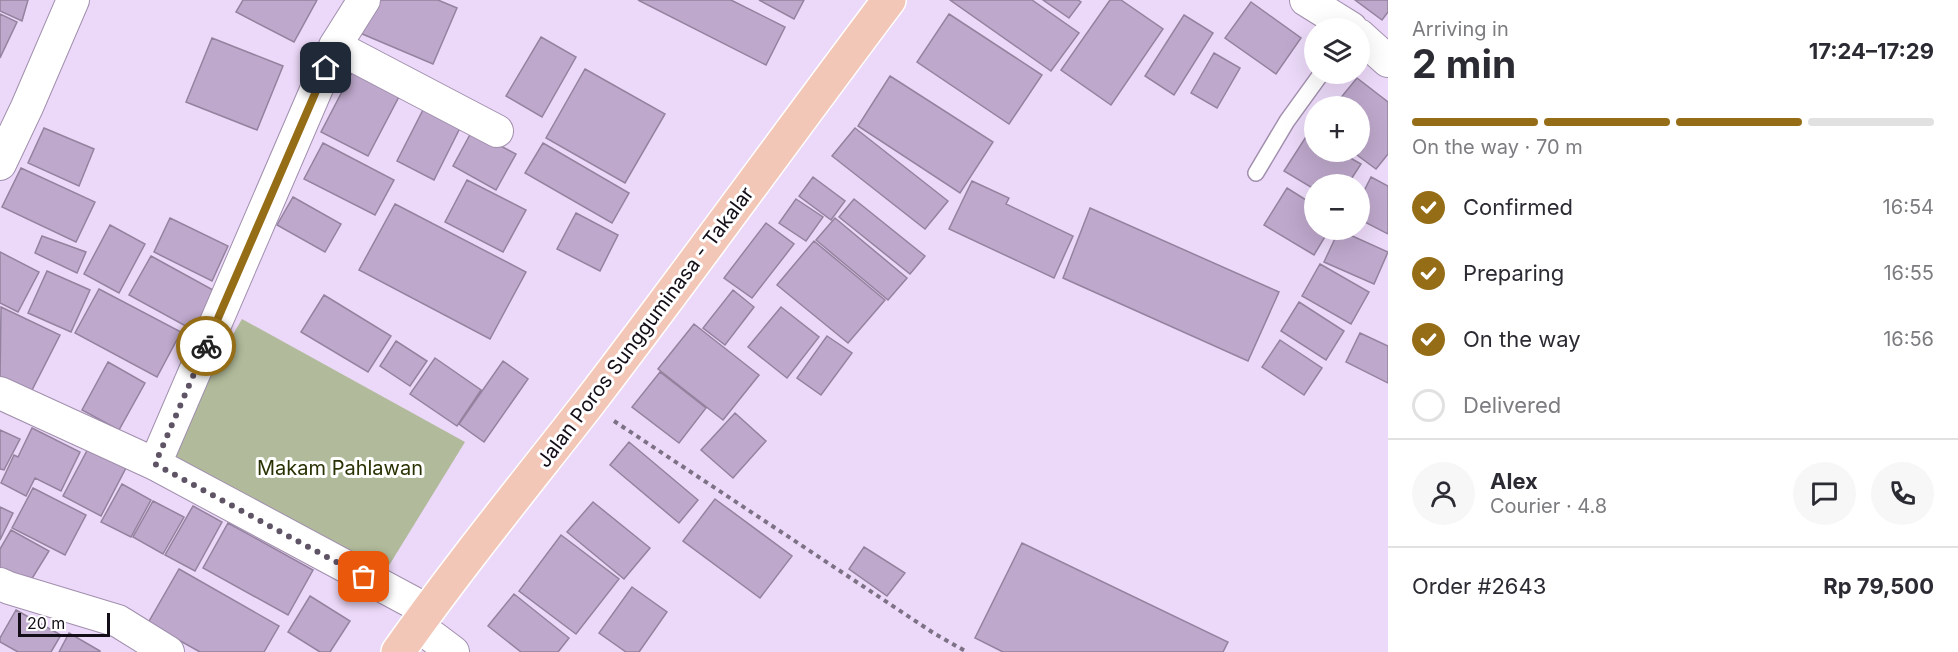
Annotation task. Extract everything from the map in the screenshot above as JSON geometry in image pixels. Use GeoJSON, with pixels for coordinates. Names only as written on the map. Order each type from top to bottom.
{"type":"FeatureCollection","features":[{"type":"Feature","properties":{"kind":"highway","name":"Jalan Poros Sungguminasa - Takalar"},"geometry":{"type":"LineString","coordinates":[[398,652],[753,186],[889,0]]}},
{"type":"Feature","properties":{"kind":"street"},"geometry":{"type":"LineString","coordinates":[[0,164],[32,97],[73,0]]}},
{"type":"Feature","properties":{"kind":"street"},"geometry":{"type":"LineString","coordinates":[[155,464],[335,46],[364,0]]}},
{"type":"Feature","properties":{"kind":"street"},"geometry":{"type":"LineString","coordinates":[[1306,0],[1335,18]]}},
{"type":"Feature","properties":{"kind":"street"},"geometry":{"type":"LineString","coordinates":[[1370,45],[1388,61]]}},
{"type":"Feature","properties":{"kind":"street"},"geometry":{"type":"LineString","coordinates":[[335,46],[497,131]]}},
{"type":"Feature","properties":{"kind":"street"},"geometry":{"type":"LineString","coordinates":[[0,393],[155,464],[422,618],[453,652]]}},
{"type":"Feature","properties":{"kind":"street"},"geometry":{"type":"LineString","coordinates":[[3,592],[118,621],[168,652]]}},
{"type":"Feature","properties":{"kind":"lane"},"geometry":{"type":"LineString","coordinates":[[1256,174],[1287,121],[1314,84]]}},
{"type":"Feature","properties":{"kind":"path"},"geometry":{"type":"LineString","coordinates":[[588,404],[915,621],[967,652]]}},
{"type":"Feature","properties":{"kind":"green space","name":"Makam Pahlawan"},"geometry":{"type":"Polygon","coordinates":[[[242,319],[465,442],[377,585],[159,461],[242,319]]]}},
{"type":"Feature","properties":{"kind":"building"},"geometry":{"type":"Polygon","coordinates":[[[0,0],[28,0],[22,21],[0,11],[0,0]]]}},
{"type":"Feature","properties":{"kind":"building"},"geometry":{"type":"Polygon","coordinates":[[[243,0],[317,0],[294,42],[236,12],[243,0]]]}},
{"type":"Feature","properties":{"kind":"building"},"geometry":{"type":"Polygon","coordinates":[[[375,0],[438,0],[457,8],[433,64],[360,33],[375,0]]]}},
{"type":"Feature","properties":{"kind":"building"},"geometry":{"type":"Polygon","coordinates":[[[638,0],[731,0],[785,27],[766,65],[638,0]]]}},
{"type":"Feature","properties":{"kind":"building"},"geometry":{"type":"Polygon","coordinates":[[[759,0],[804,0],[794,19],[759,0]]]}},
{"type":"Feature","properties":{"kind":"building"},"geometry":{"type":"Polygon","coordinates":[[[950,0],[1032,0],[1079,33],[1051,71],[950,0]]]}},
{"type":"Feature","properties":{"kind":"building"},"geometry":{"type":"Polygon","coordinates":[[[1043,0],[1078,0],[1081,2],[1069,18],[1043,0]]]}},
{"type":"Feature","properties":{"kind":"building"},"geometry":{"type":"Polygon","coordinates":[[[1110,0],[1121,0],[1163,29],[1111,105],[1061,70],[1110,0]]]}},
{"type":"Feature","properties":{"kind":"building"},"geometry":{"type":"Polygon","coordinates":[[[1355,0],[1388,0],[1388,12],[1382,20],[1355,0]]]}},
{"type":"Feature","properties":{"kind":"building"},"geometry":{"type":"Polygon","coordinates":[[[1251,2],[1301,38],[1276,74],[1225,38],[1251,2]]]}},
{"type":"Feature","properties":{"kind":"building"},"geometry":{"type":"Polygon","coordinates":[[[0,14],[17,22],[0,58],[0,14]]]}},
{"type":"Feature","properties":{"kind":"building"},"geometry":{"type":"Polygon","coordinates":[[[949,14],[1042,75],[1009,124],[917,62],[949,14]]]}},
{"type":"Feature","properties":{"kind":"building"},"geometry":{"type":"Polygon","coordinates":[[[1184,15],[1213,33],[1174,95],[1145,76],[1184,15]]]}},
{"type":"Feature","properties":{"kind":"building"},"geometry":{"type":"Polygon","coordinates":[[[541,37],[576,57],[542,117],[506,96],[541,37]]]}},
{"type":"Feature","properties":{"kind":"building"},"geometry":{"type":"Polygon","coordinates":[[[212,38],[283,66],[257,130],[186,102],[212,38]]]}},
{"type":"Feature","properties":{"kind":"building"},"geometry":{"type":"Polygon","coordinates":[[[1214,53],[1240,68],[1217,108],[1191,93],[1214,53]]]}},
{"type":"Feature","properties":{"kind":"building"},"geometry":{"type":"Polygon","coordinates":[[[356,65],[403,89],[368,156],[321,132],[356,65]]]}},
{"type":"Feature","properties":{"kind":"building"},"geometry":{"type":"Polygon","coordinates":[[[585,69],[665,114],[625,183],[546,138],[585,69]]]}},
{"type":"Feature","properties":{"kind":"building"},"geometry":{"type":"Polygon","coordinates":[[[890,76],[993,142],[960,193],[858,126],[890,76]]]}},
{"type":"Feature","properties":{"kind":"building"},"geometry":{"type":"Polygon","coordinates":[[[1352,84],[1365,84],[1388,102],[1388,154],[1376,169],[1367,162],[1370,162],[1370,96],[1342,96],[1352,84]]]}},
{"type":"Feature","properties":{"kind":"building"},"geometry":{"type":"Polygon","coordinates":[[[426,104],[463,122],[434,180],[397,161],[426,104]]]}},
{"type":"Feature","properties":{"kind":"building"},"geometry":{"type":"Polygon","coordinates":[[[44,128],[94,149],[79,186],[28,163],[44,128]]]}},
{"type":"Feature","properties":{"kind":"building"},"geometry":{"type":"Polygon","coordinates":[[[855,128],[948,201],[925,229],[832,156],[855,128]]]}},
{"type":"Feature","properties":{"kind":"building"},"geometry":{"type":"Polygon","coordinates":[[[472,131],[516,154],[496,190],[453,166],[472,131]]]}},
{"type":"Feature","properties":{"kind":"building"},"geometry":{"type":"Polygon","coordinates":[[[1304,140],[1304,162],[1358,162],[1361,164],[1354,174],[1304,174],[1304,183],[1284,171],[1304,140]]]}},
{"type":"Feature","properties":{"kind":"building"},"geometry":{"type":"Polygon","coordinates":[[[323,143],[394,180],[375,215],[304,179],[323,143]]]}},
{"type":"Feature","properties":{"kind":"building"},"geometry":{"type":"Polygon","coordinates":[[[543,143],[629,193],[612,223],[525,173],[543,143]]]}},
{"type":"Feature","properties":{"kind":"building"},"geometry":{"type":"Polygon","coordinates":[[[21,168],[95,202],[76,242],[2,207],[21,168]]]}},
{"type":"Feature","properties":{"kind":"building"},"geometry":{"type":"Polygon","coordinates":[[[813,177],[845,201],[831,220],[799,196],[813,177]]]}},
{"type":"Feature","properties":{"kind":"building"},"geometry":{"type":"Polygon","coordinates":[[[1371,177],[1388,186],[1388,234],[1370,225],[1371,177]]]}},
{"type":"Feature","properties":{"kind":"building"},"geometry":{"type":"Polygon","coordinates":[[[467,180],[526,210],[503,252],[445,222],[467,180]]]}},
{"type":"Feature","properties":{"kind":"building"},"geometry":{"type":"Polygon","coordinates":[[[972,181],[1009,198],[1006,204],[1073,236],[1054,278],[949,229],[972,181]]]}},
{"type":"Feature","properties":{"kind":"building"},"geometry":{"type":"Polygon","coordinates":[[[1287,188],[1304,199],[1304,240],[1323,240],[1314,255],[1264,225],[1287,188]]]}},
{"type":"Feature","properties":{"kind":"building"},"geometry":{"type":"Polygon","coordinates":[[[293,197],[341,224],[325,252],[277,225],[293,197]]]}},
{"type":"Feature","properties":{"kind":"building"},"geometry":{"type":"Polygon","coordinates":[[[796,199],[823,217],[806,241],[779,223],[796,199]]]}},
{"type":"Feature","properties":{"kind":"building"},"geometry":{"type":"Polygon","coordinates":[[[854,199],[925,256],[910,274],[839,217],[854,199]]]}},
{"type":"Feature","properties":{"kind":"building"},"geometry":{"type":"Polygon","coordinates":[[[395,204],[526,272],[490,339],[359,270],[395,204]]]}},
{"type":"Feature","properties":{"kind":"building"},"geometry":{"type":"Polygon","coordinates":[[[1090,208],[1279,292],[1248,361],[1063,278],[1090,208]]]}},
{"type":"Feature","properties":{"kind":"building"},"geometry":{"type":"Polygon","coordinates":[[[576,213],[618,235],[600,271],[557,249],[576,213]]]}},
{"type":"Feature","properties":{"kind":"building"},"geometry":{"type":"Polygon","coordinates":[[[170,218],[228,246],[212,281],[154,252],[170,218]]]}},
{"type":"Feature","properties":{"kind":"building"},"geometry":{"type":"Polygon","coordinates":[[[835,218],[907,278],[888,300],[816,240],[835,218]]]}},
{"type":"Feature","properties":{"kind":"building"},"geometry":{"type":"Polygon","coordinates":[[[766,223],[794,244],[752,298],[724,278],[766,223]]]}},
{"type":"Feature","properties":{"kind":"building"},"geometry":{"type":"Polygon","coordinates":[[[110,225],[145,244],[119,293],[84,274],[110,225]]]}},
{"type":"Feature","properties":{"kind":"building"},"geometry":{"type":"Polygon","coordinates":[[[42,236],[86,252],[77,273],[35,253],[42,236]]]}},
{"type":"Feature","properties":{"kind":"building"},"geometry":{"type":"Polygon","coordinates":[[[1334,240],[1361,240],[1388,252],[1374,284],[1324,262],[1334,240]]]}},
{"type":"Feature","properties":{"kind":"building"},"geometry":{"type":"Polygon","coordinates":[[[814,241],[885,300],[848,343],[777,285],[814,241]]]}},
{"type":"Feature","properties":{"kind":"building"},"geometry":{"type":"Polygon","coordinates":[[[0,252],[39,272],[18,312],[0,303],[0,252]]]}},
{"type":"Feature","properties":{"kind":"building"},"geometry":{"type":"Polygon","coordinates":[[[151,256],[224,296],[202,335],[129,295],[151,256]]]}},
{"type":"Feature","properties":{"kind":"building"},"geometry":{"type":"Polygon","coordinates":[[[1320,264],[1369,292],[1351,324],[1302,296],[1320,264]]]}},
{"type":"Feature","properties":{"kind":"building"},"geometry":{"type":"Polygon","coordinates":[[[47,271],[90,290],[71,332],[28,313],[47,271]]]}},
{"type":"Feature","properties":{"kind":"building"},"geometry":{"type":"Polygon","coordinates":[[[99,289],[181,332],[157,377],[75,333],[99,289]]]}},
{"type":"Feature","properties":{"kind":"building"},"geometry":{"type":"Polygon","coordinates":[[[733,290],[754,307],[725,345],[703,328],[733,290]]]}},
{"type":"Feature","properties":{"kind":"building"},"geometry":{"type":"Polygon","coordinates":[[[324,295],[391,336],[368,372],[301,332],[324,295]]]}},
{"type":"Feature","properties":{"kind":"building"},"geometry":{"type":"Polygon","coordinates":[[[1299,302],[1344,331],[1326,360],[1281,331],[1299,302]]]}},
{"type":"Feature","properties":{"kind":"building"},"geometry":{"type":"Polygon","coordinates":[[[1,307],[60,335],[30,394],[0,380],[1,307]]]}},
{"type":"Feature","properties":{"kind":"building"},"geometry":{"type":"Polygon","coordinates":[[[781,307],[819,337],[787,378],[748,347],[781,307]]]}},
{"type":"Feature","properties":{"kind":"building"},"geometry":{"type":"Polygon","coordinates":[[[694,324],[759,375],[723,420],[658,369],[694,324]]]}},
{"type":"Feature","properties":{"kind":"building"},"geometry":{"type":"Polygon","coordinates":[[[1360,333],[1388,346],[1388,383],[1346,362],[1360,333]]]}},
{"type":"Feature","properties":{"kind":"building"},"geometry":{"type":"Polygon","coordinates":[[[827,336],[852,353],[821,395],[797,378],[827,336]]]}},
{"type":"Feature","properties":{"kind":"building"},"geometry":{"type":"Polygon","coordinates":[[[1280,340],[1322,368],[1304,395],[1262,367],[1280,340]]]}},
{"type":"Feature","properties":{"kind":"building"},"geometry":{"type":"Polygon","coordinates":[[[396,341],[427,361],[410,386],[380,366],[396,341]]]}},
{"type":"Feature","properties":{"kind":"building"},"geometry":{"type":"Polygon","coordinates":[[[435,358],[481,390],[457,426],[410,394],[435,358]]]}},
{"type":"Feature","properties":{"kind":"building"},"geometry":{"type":"Polygon","coordinates":[[[503,361],[528,379],[484,442],[459,424],[503,361]]]}},
{"type":"Feature","properties":{"kind":"building"},"geometry":{"type":"Polygon","coordinates":[[[108,362],[145,383],[119,430],[82,410],[108,362]]]}},
{"type":"Feature","properties":{"kind":"building"},"geometry":{"type":"Polygon","coordinates":[[[660,372],[706,408],[679,443],[632,407],[660,372]]]}},
{"type":"Feature","properties":{"kind":"building"},"geometry":{"type":"Polygon","coordinates":[[[735,413],[766,441],[733,478],[701,450],[735,413]]]}},
{"type":"Feature","properties":{"kind":"building"},"geometry":{"type":"Polygon","coordinates":[[[32,428],[80,452],[61,491],[35,478],[26,496],[1,483],[14,455],[18,457],[32,428]]]}},
{"type":"Feature","properties":{"kind":"building"},"geometry":{"type":"Polygon","coordinates":[[[0,430],[20,439],[4,470],[0,469],[0,430]]]}},
{"type":"Feature","properties":{"kind":"building"},"geometry":{"type":"Polygon","coordinates":[[[629,442],[698,500],[679,523],[610,465],[629,442]]]}},
{"type":"Feature","properties":{"kind":"building"},"geometry":{"type":"Polygon","coordinates":[[[90,445],[128,464],[101,516],[63,496],[90,445]]]}},
{"type":"Feature","properties":{"kind":"building"},"geometry":{"type":"Polygon","coordinates":[[[122,484],[151,500],[131,537],[101,522],[122,484]]]}},
{"type":"Feature","properties":{"kind":"building"},"geometry":{"type":"Polygon","coordinates":[[[33,488],[86,515],[65,555],[12,528],[33,488]]]}},
{"type":"Feature","properties":{"kind":"building"},"geometry":{"type":"Polygon","coordinates":[[[715,499],[792,556],[760,598],[683,541],[715,499]]]}},
{"type":"Feature","properties":{"kind":"building"},"geometry":{"type":"Polygon","coordinates":[[[153,501],[184,517],[163,554],[133,537],[153,501]]]}},
{"type":"Feature","properties":{"kind":"building"},"geometry":{"type":"Polygon","coordinates":[[[593,502],[650,548],[624,579],[567,532],[593,502]]]}},
{"type":"Feature","properties":{"kind":"building"},"geometry":{"type":"Polygon","coordinates":[[[193,506],[222,522],[195,571],[165,555],[193,506]]]}},
{"type":"Feature","properties":{"kind":"building"},"geometry":{"type":"Polygon","coordinates":[[[0,507],[13,513],[0,540],[0,507]]]}},
{"type":"Feature","properties":{"kind":"building"},"geometry":{"type":"Polygon","coordinates":[[[228,523],[313,570],[288,615],[203,568],[228,523]]]}},
{"type":"Feature","properties":{"kind":"building"},"geometry":{"type":"Polygon","coordinates":[[[11,530],[49,551],[28,585],[0,569],[0,549],[11,530]]]}},
{"type":"Feature","properties":{"kind":"building"},"geometry":{"type":"Polygon","coordinates":[[[561,535],[619,579],[576,634],[519,591],[561,535]]]}},
{"type":"Feature","properties":{"kind":"building"},"geometry":{"type":"Polygon","coordinates":[[[1022,543],[1228,642],[1223,652],[1003,652],[975,638],[1022,543]]]}},
{"type":"Feature","properties":{"kind":"building"},"geometry":{"type":"Polygon","coordinates":[[[864,547],[905,573],[887,596],[849,569],[864,547]]]}},
{"type":"Feature","properties":{"kind":"building"},"geometry":{"type":"Polygon","coordinates":[[[179,569],[279,626],[264,652],[200,652],[148,623],[179,569]]]}},
{"type":"Feature","properties":{"kind":"building"},"geometry":{"type":"Polygon","coordinates":[[[632,587],[667,612],[639,652],[626,652],[599,633],[632,587]]]}},
{"type":"Feature","properties":{"kind":"building"},"geometry":{"type":"Polygon","coordinates":[[[514,594],[569,638],[558,652],[521,652],[488,626],[514,594]]]}},
{"type":"Feature","properties":{"kind":"building"},"geometry":{"type":"Polygon","coordinates":[[[310,596],[350,621],[330,652],[320,652],[288,632],[310,596]]]}},
{"type":"Feature","properties":{"kind":"building"},"geometry":{"type":"Polygon","coordinates":[[[16,610],[61,635],[51,652],[18,652],[0,642],[16,610]]]}},
{"type":"Feature","properties":{"kind":"building"},"geometry":{"type":"Polygon","coordinates":[[[69,633],[100,651],[100,652],[59,652],[69,633]]]}},
{"type":"Feature","properties":{"kind":"way so far"},"geometry":{"type":"LineString","coordinates":[[206,346],[155,464],[364,577]]}},
{"type":"Feature","properties":{"kind":"route"},"geometry":{"type":"LineString","coordinates":[[206,346],[326,68]]}}]}
